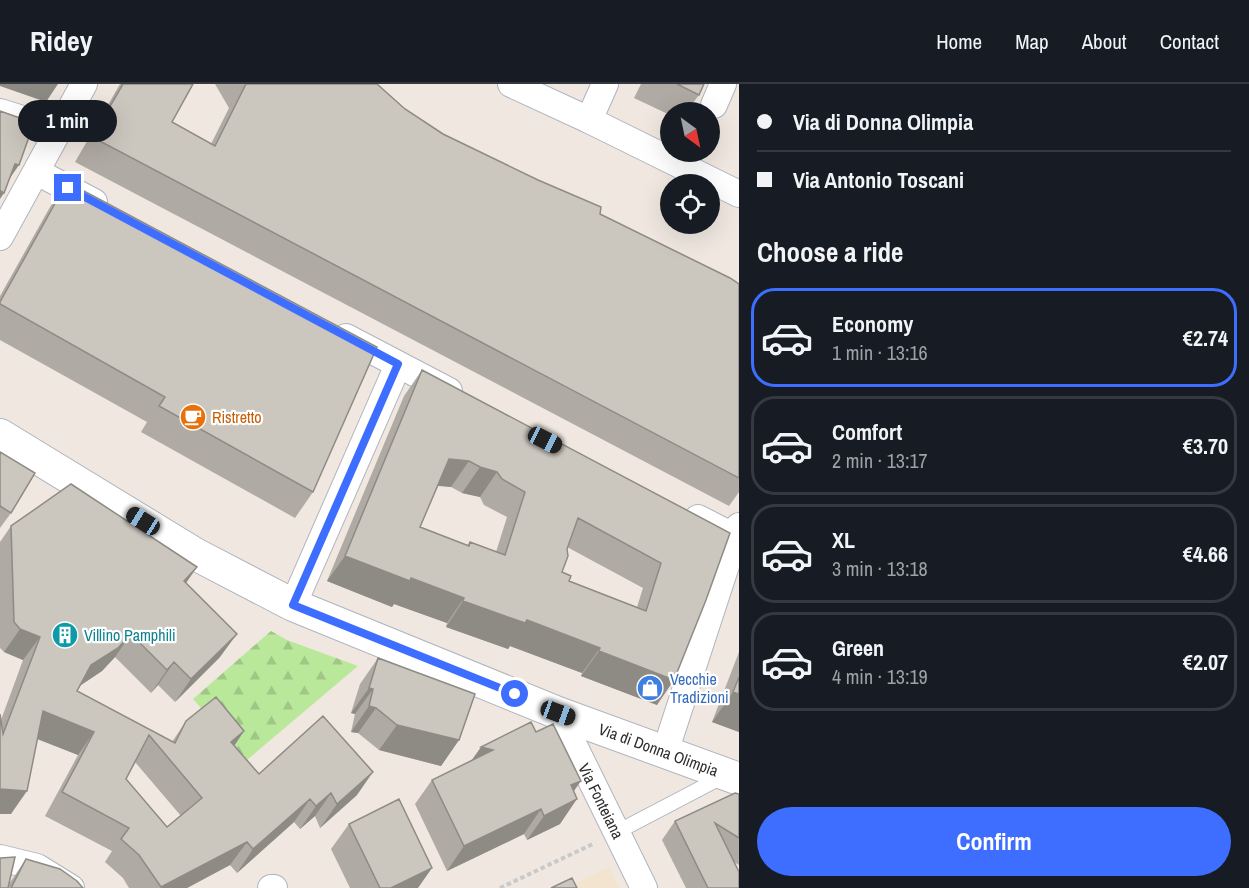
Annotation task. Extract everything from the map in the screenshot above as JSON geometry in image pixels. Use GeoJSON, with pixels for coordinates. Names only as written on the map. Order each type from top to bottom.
{"type":"FeatureCollection","features":[{"type":"Feature","properties":{"kind":"street"},"geometry":{"type":"LineString","coordinates":[[0,237],[84,84]]}},
{"type":"Feature","properties":{"kind":"street"},"geometry":{"type":"LineString","coordinates":[[511,84],[739,194]]}},
{"type":"Feature","properties":{"kind":"street"},"geometry":{"type":"LineString","coordinates":[[589,120],[605,84]]}},
{"type":"Feature","properties":{"kind":"street"},"geometry":{"type":"LineString","coordinates":[[0,112],[58,129]]}},
{"type":"Feature","properties":{"kind":"street"},"geometry":{"type":"LineString","coordinates":[[37,172],[120,216]]}},
{"type":"Feature","properties":{"kind":"street"},"geometry":{"type":"LineString","coordinates":[[326,326],[472,402]]}},
{"type":"Feature","properties":{"kind":"street"},"geometry":{"type":"LineString","coordinates":[[293,605],[398,364]]}},
{"type":"Feature","properties":{"kind":"street","name":"Via di Donna Olimpia"},"geometry":{"type":"LineString","coordinates":[[0,435],[195,554],[293,605],[558,713],[733,777]]}},
{"type":"Feature","properties":{"kind":"street"},"geometry":{"type":"LineString","coordinates":[[665,752],[737,532],[672,505]]}},
{"type":"Feature","properties":{"kind":"street","name":"Via Fonteiana"},"geometry":{"type":"LineString","coordinates":[[558,713],[606,838],[644,888]]}},
{"type":"Feature","properties":{"kind":"street"},"geometry":{"type":"LineString","coordinates":[[0,858],[37,867],[71,888]]}},
{"type":"Feature","properties":{"kind":"lane"},"geometry":{"type":"LineString","coordinates":[[606,838],[733,777]]}},
{"type":"Feature","properties":{"kind":"path"},"geometry":{"type":"LineString","coordinates":[[500,888],[606,838]]}},
{"type":"Feature","properties":{"kind":"shaded area"},"geometry":{"type":"Polygon","coordinates":[[[609,867],[619,888],[565,888],[609,867]]]}},
{"type":"Feature","properties":{"kind":"green space"},"geometry":{"type":"Polygon","coordinates":[[[271,631],[287,640],[358,666],[247,760],[193,699],[271,631]]]}},
{"type":"Feature","properties":{"kind":"building"},"geometry":{"type":"Polygon","coordinates":[[[123,84],[193,84],[172,122],[215,146],[246,84],[377,84],[405,109],[443,134],[538,180],[601,207],[600,214],[730,278],[739,284],[739,478],[92,137],[123,84]]]}},
{"type":"Feature","properties":{"kind":"building"},"geometry":{"type":"Polygon","coordinates":[[[677,84],[704,84],[699,95],[677,84]]]}},
{"type":"Feature","properties":{"kind":"building"},"geometry":{"type":"Polygon","coordinates":[[[0,111],[34,123],[19,165],[15,164],[4,193],[0,192],[0,111]]]}},
{"type":"Feature","properties":{"kind":"building"},"geometry":{"type":"Polygon","coordinates":[[[67,182],[377,347],[313,492],[159,406],[165,397],[0,304],[67,182]]]}},
{"type":"Feature","properties":{"kind":"building"},"geometry":{"type":"Polygon","coordinates":[[[422,370],[730,533],[674,680],[527,620],[525,623],[463,601],[464,598],[411,578],[410,581],[345,556],[422,370]],[[449,459],[420,527],[469,546],[470,542],[505,555],[525,492],[502,479],[497,472],[469,461],[449,459]],[[578,518],[562,572],[571,576],[569,581],[646,611],[661,563],[578,518]]]}},
{"type":"Feature","properties":{"kind":"building"},"geometry":{"type":"Polygon","coordinates":[[[0,452],[35,473],[11,513],[0,506],[0,452]]]}},
{"type":"Feature","properties":{"kind":"building"},"geometry":{"type":"Polygon","coordinates":[[[71,484],[197,567],[184,581],[237,634],[191,679],[174,662],[167,670],[131,634],[118,648],[91,665],[77,691],[175,743],[186,721],[216,697],[244,731],[231,742],[259,774],[323,716],[373,772],[337,804],[331,793],[316,806],[310,799],[253,849],[247,842],[161,887],[139,855],[121,839],[129,828],[62,792],[94,732],[43,711],[27,791],[0,789],[0,714],[3,734],[40,637],[20,629],[14,622],[11,526],[71,484]],[[149,735],[126,779],[167,827],[202,798],[149,735]]]}},
{"type":"Feature","properties":{"kind":"building"},"geometry":{"type":"Polygon","coordinates":[[[378,658],[475,694],[459,740],[397,725],[376,708],[369,706],[373,689],[369,688],[378,658]]]}},
{"type":"Feature","properties":{"kind":"building"},"geometry":{"type":"Polygon","coordinates":[[[739,677],[739,694],[733,692],[739,677]]]}},
{"type":"Feature","properties":{"kind":"building"},"geometry":{"type":"Polygon","coordinates":[[[531,722],[536,732],[553,724],[581,781],[571,785],[577,799],[544,816],[541,809],[464,846],[432,780],[493,750],[481,747],[531,722]]]}},
{"type":"Feature","properties":{"kind":"building"},"geometry":{"type":"Polygon","coordinates":[[[735,793],[739,794],[739,838],[715,823],[739,872],[739,888],[708,888],[675,821],[735,793]]]}},
{"type":"Feature","properties":{"kind":"building"},"geometry":{"type":"Polygon","coordinates":[[[399,799],[432,868],[391,888],[380,888],[349,824],[399,799]]]}},
{"type":"Feature","properties":{"kind":"building"},"geometry":{"type":"Polygon","coordinates":[[[15,857],[8,888],[0,888],[0,858],[15,857]]]}},
{"type":"Feature","properties":{"kind":"building"},"geometry":{"type":"Polygon","coordinates":[[[26,859],[60,869],[83,888],[11,888],[26,859]]]}},
{"type":"Feature","properties":{"kind":"building"},"geometry":{"type":"Polygon","coordinates":[[[572,878],[577,888],[551,888],[572,878]]]}},
{"type":"Feature","properties":{"kind":"place","name":"Ristretto"},"geometry":{"type":"Point","coordinates":[193,417]}},
{"type":"Feature","properties":{"kind":"place","name":"Villino Pamphili"},"geometry":{"type":"Point","coordinates":[65,635]}},
{"type":"Feature","properties":{"kind":"place","name":"Vecchie Tradizioni"},"geometry":{"type":"Point","coordinates":[650,688]}},
{"type":"Feature","properties":{"kind":"route"},"geometry":{"type":"LineString","coordinates":[[68,188],[398,364],[293,605],[515,694]]}}]}
